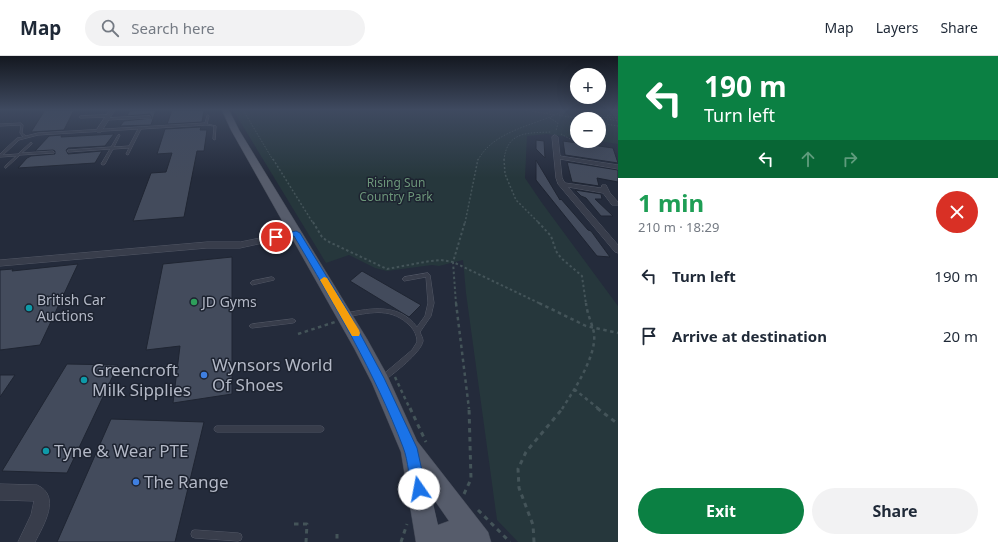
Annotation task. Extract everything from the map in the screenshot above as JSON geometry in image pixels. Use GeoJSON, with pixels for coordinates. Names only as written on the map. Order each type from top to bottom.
{"type":"FeatureCollection","features":[{"type":"Feature","properties":{"kind":"main road"},"geometry":{"type":"LineString","coordinates":[[237,133],[296,233],[342,318],[380,381],[410,448],[480,542]]}},
{"type":"Feature","properties":{"kind":"main road"},"geometry":{"type":"LineString","coordinates":[[410,448],[429,542]]}},
{"type":"Feature","properties":{"kind":"main road"},"geometry":{"type":"LineString","coordinates":[[435,542],[442,535],[449,532],[467,535],[480,542]]}},
{"type":"Feature","properties":{"kind":"street"},"geometry":{"type":"LineString","coordinates":[[555,135],[559,178],[561,184],[618,250]]}},
{"type":"Feature","properties":{"kind":"street"},"geometry":{"type":"LineString","coordinates":[[557,157],[618,167]]}},
{"type":"Feature","properties":{"kind":"street"},"geometry":{"type":"LineString","coordinates":[[561,184],[605,188],[615,203]]}},
{"type":"Feature","properties":{"kind":"street"},"geometry":{"type":"LineString","coordinates":[[0,263],[207,245],[240,245],[296,233]]}},
{"type":"Feature","properties":{"kind":"street"},"geometry":{"type":"LineString","coordinates":[[606,236],[618,237]]}},
{"type":"Feature","properties":{"kind":"street"},"geometry":{"type":"LineString","coordinates":[[0,492],[38,493],[42,499],[39,517],[26,542]]}},
{"type":"Feature","properties":{"kind":"lane"},"geometry":{"type":"LineString","coordinates":[[20,133],[25,137]]}},
{"type":"Feature","properties":{"kind":"lane"},"geometry":{"type":"LineString","coordinates":[[0,156],[16,141],[25,137],[38,134],[58,133]]}},
{"type":"Feature","properties":{"kind":"lane"},"geometry":{"type":"LineString","coordinates":[[127,154],[138,133]]}},
{"type":"Feature","properties":{"kind":"lane"},"geometry":{"type":"LineString","coordinates":[[214,133],[214,139]]}},
{"type":"Feature","properties":{"kind":"lane"},"geometry":{"type":"LineString","coordinates":[[103,164],[119,135]]}},
{"type":"Feature","properties":{"kind":"lane"},"geometry":{"type":"LineString","coordinates":[[6,167],[30,143]]}},
{"type":"Feature","properties":{"kind":"lane"},"geometry":{"type":"LineString","coordinates":[[68,151],[130,147]]}},
{"type":"Feature","properties":{"kind":"lane"},"geometry":{"type":"LineString","coordinates":[[0,156],[53,152]]}},
{"type":"Feature","properties":{"kind":"lane"},"geometry":{"type":"LineString","coordinates":[[404,279],[428,275],[431,304],[428,316],[418,331]]}},
{"type":"Feature","properties":{"kind":"lane"},"geometry":{"type":"LineString","coordinates":[[252,283],[272,279]]}},
{"type":"Feature","properties":{"kind":"lane"},"geometry":{"type":"LineString","coordinates":[[342,318],[372,310],[390,311],[402,316],[418,331],[420,342],[414,352],[380,381]]}},
{"type":"Feature","properties":{"kind":"lane"},"geometry":{"type":"LineString","coordinates":[[252,326],[293,321]]}},
{"type":"Feature","properties":{"kind":"lane"},"geometry":{"type":"LineString","coordinates":[[217,429],[321,429]]}},
{"type":"Feature","properties":{"kind":"lane"},"geometry":{"type":"LineString","coordinates":[[195,534],[238,537]]}},
{"type":"Feature","properties":{"kind":"path"},"geometry":{"type":"LineString","coordinates":[[257,133],[322,237],[327,241],[387,269],[430,261],[441,260],[453,262],[592,329],[618,333]]}},
{"type":"Feature","properties":{"kind":"path"},"geometry":{"type":"LineString","coordinates":[[468,500],[463,496],[471,479],[471,440],[468,403],[456,309],[453,262],[464,229],[479,156],[488,146],[499,139],[514,133]]}},
{"type":"Feature","properties":{"kind":"path"},"geometry":{"type":"LineString","coordinates":[[534,542],[534,534],[519,489],[518,468],[524,456],[561,411],[584,372],[593,340],[592,329],[587,314],[582,276],[561,258],[556,251],[551,236],[516,200],[505,174],[504,164],[505,154],[509,145],[516,136],[524,133],[565,135],[570,139]]}},
{"type":"Feature","properties":{"kind":"path"},"geometry":{"type":"LineString","coordinates":[[298,334],[342,318]]}},
{"type":"Feature","properties":{"kind":"path"},"geometry":{"type":"LineString","coordinates":[[574,389],[618,424]]}},
{"type":"Feature","properties":{"kind":"path"},"geometry":{"type":"LineString","coordinates":[[476,508],[510,542]]}},
{"type":"Feature","properties":{"kind":"path"},"geometry":{"type":"LineString","coordinates":[[294,524],[307,524],[306,542]]}},
{"type":"Feature","properties":{"kind":"path"},"geometry":{"type":"LineString","coordinates":[[337,534],[337,542]]}},
{"type":"Feature","properties":{"kind":"green space","name":"Rising Sun Country Park"},"geometry":{"type":"Polygon","coordinates":[[[247,133],[570,133],[570,137],[547,134],[527,136],[525,178],[618,306],[618,542],[518,542],[497,520],[466,293],[463,260],[439,266],[432,265],[387,271],[375,268],[349,255],[326,263],[247,133]]]}},
{"type":"Feature","properties":{"kind":"green space"},"geometry":{"type":"Polygon","coordinates":[[[606,133],[618,133],[618,144],[606,142],[606,133]]]}},
{"type":"Feature","properties":{"kind":"building"},"geometry":{"type":"Polygon","coordinates":[[[164,133],[207,133],[204,151],[197,151],[184,217],[133,221],[151,173],[166,172],[172,153],[157,154],[164,133]]]}},
{"type":"Feature","properties":{"kind":"building"},"geometry":{"type":"Polygon","coordinates":[[[114,134],[105,146],[68,148],[66,150],[68,154],[102,151],[95,163],[18,168],[27,158],[31,156],[55,154],[55,151],[53,150],[35,151],[49,136],[62,135],[61,137],[114,134]]]}},
{"type":"Feature","properties":{"kind":"building"},"geometry":{"type":"Polygon","coordinates":[[[536,140],[544,141],[545,158],[536,149],[536,140]]]}},
{"type":"Feature","properties":{"kind":"building"},"geometry":{"type":"Polygon","coordinates":[[[563,141],[570,142],[570,148],[613,148],[618,163],[565,155],[563,141]]]}},
{"type":"Feature","properties":{"kind":"building"},"geometry":{"type":"Polygon","coordinates":[[[536,160],[560,200],[561,199],[588,230],[591,231],[610,257],[597,256],[536,180],[536,160]]]}},
{"type":"Feature","properties":{"kind":"building"},"geometry":{"type":"Polygon","coordinates":[[[567,162],[618,170],[618,182],[597,178],[599,186],[572,182],[567,162]]]}},
{"type":"Feature","properties":{"kind":"building"},"geometry":{"type":"Polygon","coordinates":[[[575,190],[601,194],[602,199],[595,199],[613,216],[601,216],[586,198],[581,196],[575,190]]]}},
{"type":"Feature","properties":{"kind":"building","name":"JD Gyms"},"geometry":{"type":"Polygon","coordinates":[[[232,257],[232,394],[173,403],[180,346],[146,350],[163,264],[232,257]]]}},
{"type":"Feature","properties":{"kind":"building","name":"British Car Auctions"},"geometry":{"type":"Polygon","coordinates":[[[78,264],[40,345],[0,350],[0,270],[13,269],[12,271],[78,264]]]}},
{"type":"Feature","properties":{"kind":"building"},"geometry":{"type":"Polygon","coordinates":[[[362,271],[421,305],[409,317],[350,281],[362,271]]]}},
{"type":"Feature","properties":{"kind":"building"},"geometry":{"type":"Polygon","coordinates":[[[67,364],[118,365],[67,473],[2,471],[67,364]]]}},
{"type":"Feature","properties":{"kind":"building"},"geometry":{"type":"Polygon","coordinates":[[[0,375],[15,375],[0,397],[0,375]]]}},
{"type":"Feature","properties":{"kind":"building","name":"The Range"},"geometry":{"type":"Polygon","coordinates":[[[111,419],[204,422],[175,542],[57,542],[111,419]]]}},
{"type":"Feature","properties":{"kind":"slow traffic"},"geometry":{"type":"LineString","coordinates":[[324,280],[355,333]]}},
{"type":"Feature","properties":{"kind":"place","name":"JD Gyms"},"geometry":{"type":"Point","coordinates":[194,302]}},
{"type":"Feature","properties":{"kind":"place","name":"British Car Auctions"},"geometry":{"type":"Point","coordinates":[29,308]}},
{"type":"Feature","properties":{"kind":"place","name":"Wynsors World Of Shoes"},"geometry":{"type":"Point","coordinates":[204,375]}},
{"type":"Feature","properties":{"kind":"place","name":"Greencroft Milk Sipplies"},"geometry":{"type":"Point","coordinates":[84,380]}},
{"type":"Feature","properties":{"kind":"place","name":"Tyne & Wear PTE"},"geometry":{"type":"Point","coordinates":[46,451]}},
{"type":"Feature","properties":{"kind":"place","name":"The Range"},"geometry":{"type":"Point","coordinates":[136,482]}},
{"type":"Feature","properties":{"kind":"route"},"geometry":{"type":"LineString","coordinates":[[276,237],[296,233],[361,344],[380,381],[410,448],[419,489]]}}]}
